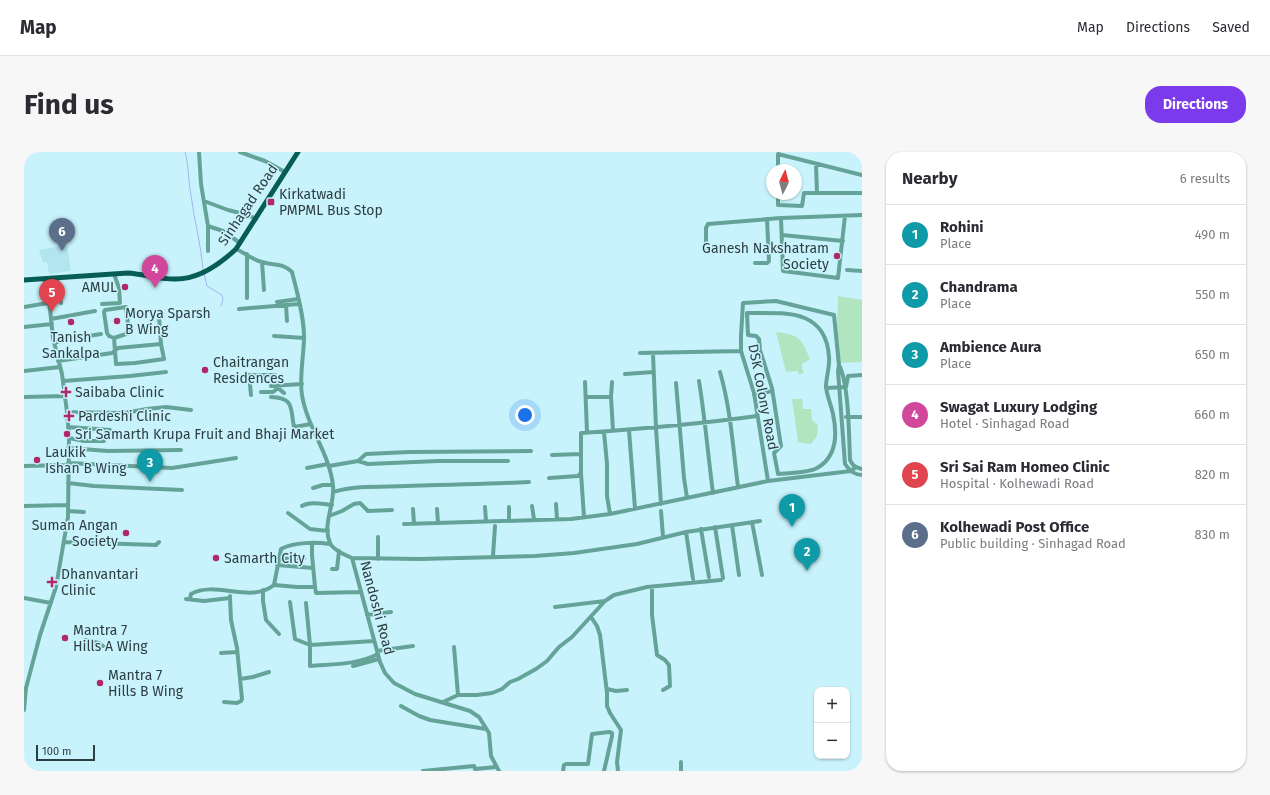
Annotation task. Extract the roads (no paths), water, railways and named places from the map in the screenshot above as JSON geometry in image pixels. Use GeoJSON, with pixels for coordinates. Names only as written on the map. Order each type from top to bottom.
{"type":"FeatureCollection","features":[{"type":"Feature","properties":{"kind":"main road","name":"Sinhagad Road"},"geometry":{"type":"LineString","coordinates":[[24,280],[114,274],[140,274],[174,279],[189,278],[212,268],[236,249],[298,152]]}},
{"type":"Feature","properties":{"kind":"street"},"geometry":{"type":"LineString","coordinates":[[199,152],[201,184],[208,226],[208,251]]}},
{"type":"Feature","properties":{"kind":"street"},"geometry":{"type":"LineString","coordinates":[[240,152],[265,161],[285,172]]}},
{"type":"Feature","properties":{"kind":"street"},"geometry":{"type":"LineString","coordinates":[[778,164],[778,154],[862,175]]}},
{"type":"Feature","properties":{"kind":"street"},"geometry":{"type":"LineString","coordinates":[[816,164],[817,193]]}},
{"type":"Feature","properties":{"kind":"street"},"geometry":{"type":"LineString","coordinates":[[778,200],[778,205],[802,206],[804,192],[862,193]]}},
{"type":"Feature","properties":{"kind":"street"},"geometry":{"type":"LineString","coordinates":[[204,201],[256,219]]}},
{"type":"Feature","properties":{"kind":"street"},"geometry":{"type":"LineString","coordinates":[[706,248],[706,228],[708,224],[781,218],[862,215]]}},
{"type":"Feature","properties":{"kind":"street"},"geometry":{"type":"LineString","coordinates":[[781,218],[783,271],[838,278],[845,216]]}},
{"type":"Feature","properties":{"kind":"street"},"geometry":{"type":"LineString","coordinates":[[755,263],[767,263],[770,261],[767,219]]}},
{"type":"Feature","properties":{"kind":"street"},"geometry":{"type":"LineString","coordinates":[[208,226],[223,231],[240,243]]}},
{"type":"Feature","properties":{"kind":"street"},"geometry":{"type":"LineString","coordinates":[[782,235],[843,241]]}},
{"type":"Feature","properties":{"kind":"street"},"geometry":{"type":"LineString","coordinates":[[236,249],[262,262],[279,264],[287,267],[292,272],[304,338],[302,384],[303,399],[305,409],[329,465],[333,485],[332,505],[327,526],[330,544],[312,543],[287,546],[281,549],[274,586]]}},
{"type":"Feature","properties":{"kind":"street"},"geometry":{"type":"LineString","coordinates":[[246,254],[247,298]]}},
{"type":"Feature","properties":{"kind":"street"},"geometry":{"type":"LineString","coordinates":[[262,262],[264,290]]}},
{"type":"Feature","properties":{"kind":"street"},"geometry":{"type":"LineString","coordinates":[[847,270],[862,271]]}},
{"type":"Feature","properties":{"kind":"street"},"geometry":{"type":"LineString","coordinates":[[102,304],[120,303],[119,288],[114,274]]}},
{"type":"Feature","properties":{"kind":"street"},"geometry":{"type":"LineString","coordinates":[[57,278],[61,303]]}},
{"type":"Feature","properties":{"kind":"street"},"geometry":{"type":"LineString","coordinates":[[24,710],[26,688],[40,635],[56,588],[68,511],[69,438],[67,412],[63,381],[54,343],[44,279]]}},
{"type":"Feature","properties":{"kind":"street"},"geometry":{"type":"LineString","coordinates":[[278,302],[298,299]]}},
{"type":"Feature","properties":{"kind":"street","name":"DSK Colony Road"},"geometry":{"type":"LineString","coordinates":[[768,481],[754,395],[741,351],[743,303],[776,301],[834,315],[839,365],[845,464],[852,471]]}},
{"type":"Feature","properties":{"kind":"street"},"geometry":{"type":"LineString","coordinates":[[24,307],[48,303]]}},
{"type":"Feature","properties":{"kind":"street"},"geometry":{"type":"LineString","coordinates":[[239,309],[299,304]]}},
{"type":"Feature","properties":{"kind":"street"},"geometry":{"type":"LineString","coordinates":[[286,305],[287,321]]}},
{"type":"Feature","properties":{"kind":"street"},"geometry":{"type":"LineString","coordinates":[[126,307],[129,333],[114,338],[109,336],[107,333],[104,312],[105,310],[126,307]]}},
{"type":"Feature","properties":{"kind":"street"},"geometry":{"type":"LineString","coordinates":[[51,319],[95,311]]}},
{"type":"Feature","properties":{"kind":"street"},"geometry":{"type":"LineString","coordinates":[[747,312],[797,314],[819,327],[826,339],[829,356],[826,388],[834,419],[835,439],[833,450],[828,458],[816,468],[778,474],[774,454],[781,446],[772,391],[760,350],[759,339],[756,336],[748,335],[747,312]]}},
{"type":"Feature","properties":{"kind":"street"},"geometry":{"type":"LineString","coordinates":[[114,338],[116,364],[164,359],[161,344],[159,316]]}},
{"type":"Feature","properties":{"kind":"street"},"geometry":{"type":"LineString","coordinates":[[24,327],[52,324]]}},
{"type":"Feature","properties":{"kind":"street"},"geometry":{"type":"LineString","coordinates":[[54,343],[63,340],[101,334]]}},
{"type":"Feature","properties":{"kind":"street"},"geometry":{"type":"LineString","coordinates":[[274,336],[304,338]]}},
{"type":"Feature","properties":{"kind":"street"},"geometry":{"type":"LineString","coordinates":[[58,360],[112,353],[118,348],[161,344]]}},
{"type":"Feature","properties":{"kind":"street"},"geometry":{"type":"LineString","coordinates":[[640,354],[741,351]]}},
{"type":"Feature","properties":{"kind":"street"},"geometry":{"type":"LineString","coordinates":[[653,354],[661,504]]}},
{"type":"Feature","properties":{"kind":"street","name":"DSK Colony Road"},"geometry":{"type":"LineString","coordinates":[[839,365],[842,370],[845,387],[850,460],[856,467]]}},
{"type":"Feature","properties":{"kind":"street"},"geometry":{"type":"LineString","coordinates":[[24,372],[60,368]]}},
{"type":"Feature","properties":{"kind":"street"},"geometry":{"type":"LineString","coordinates":[[63,381],[166,372]]}},
{"type":"Feature","properties":{"kind":"street"},"geometry":{"type":"LineString","coordinates":[[625,374],[654,372]]}},
{"type":"Feature","properties":{"kind":"street"},"geometry":{"type":"LineString","coordinates":[[720,372],[725,390],[730,420],[738,488]]}},
{"type":"Feature","properties":{"kind":"street"},"geometry":{"type":"LineString","coordinates":[[251,396],[249,375],[275,375],[273,390]]}},
{"type":"Feature","properties":{"kind":"street"},"geometry":{"type":"LineString","coordinates":[[826,388],[845,387],[847,386],[848,376],[862,375]]}},
{"type":"Feature","properties":{"kind":"street"},"geometry":{"type":"LineString","coordinates":[[699,381],[706,423],[712,492]]}},
{"type":"Feature","properties":{"kind":"street"},"geometry":{"type":"LineString","coordinates":[[585,382],[587,432]]}},
{"type":"Feature","properties":{"kind":"street"},"geometry":{"type":"LineString","coordinates":[[612,382],[611,397],[613,431]]}},
{"type":"Feature","properties":{"kind":"street"},"geometry":{"type":"LineString","coordinates":[[676,383],[687,498]]}},
{"type":"Feature","properties":{"kind":"street"},"geometry":{"type":"LineString","coordinates":[[261,392],[302,384]]}},
{"type":"Feature","properties":{"kind":"street"},"geometry":{"type":"LineString","coordinates":[[273,390],[284,394]]}},
{"type":"Feature","properties":{"kind":"street"},"geometry":{"type":"LineString","coordinates":[[273,390],[291,406],[294,427],[311,424]]}},
{"type":"Feature","properties":{"kind":"street"},"geometry":{"type":"LineString","coordinates":[[754,395],[772,391]]}},
{"type":"Feature","properties":{"kind":"street"},"geometry":{"type":"LineString","coordinates":[[24,397],[65,396]]}},
{"type":"Feature","properties":{"kind":"street"},"geometry":{"type":"LineString","coordinates":[[586,397],[611,397]]}},
{"type":"Feature","properties":{"kind":"street"},"geometry":{"type":"LineString","coordinates":[[67,412],[124,412],[147,408],[166,407],[191,410]]}},
{"type":"Feature","properties":{"kind":"street"},"geometry":{"type":"LineString","coordinates":[[584,517],[581,474],[581,433],[679,426],[757,416]]}},
{"type":"Feature","properties":{"kind":"street"},"geometry":{"type":"LineString","coordinates":[[842,418],[862,416]]}},
{"type":"Feature","properties":{"kind":"street"},"geometry":{"type":"LineString","coordinates":[[68,427],[110,430]]}},
{"type":"Feature","properties":{"kind":"street"},"geometry":{"type":"LineString","coordinates":[[629,430],[635,509]]}},
{"type":"Feature","properties":{"kind":"street"},"geometry":{"type":"LineString","coordinates":[[604,432],[607,464],[607,496],[610,514]]}},
{"type":"Feature","properties":{"kind":"street"},"geometry":{"type":"LineString","coordinates":[[69,438],[84,441],[104,442]]}},
{"type":"Feature","properties":{"kind":"street"},"geometry":{"type":"LineString","coordinates":[[68,448],[108,451],[181,450]]}},
{"type":"Feature","properties":{"kind":"street"},"geometry":{"type":"LineString","coordinates":[[358,461],[366,454],[409,452],[531,451]]}},
{"type":"Feature","properties":{"kind":"street"},"geometry":{"type":"LineString","coordinates":[[552,455],[581,454]]}},
{"type":"Feature","properties":{"kind":"street"},"geometry":{"type":"LineString","coordinates":[[24,466],[68,464],[172,468],[236,458]]}},
{"type":"Feature","properties":{"kind":"street"},"geometry":{"type":"LineString","coordinates":[[307,468],[358,461],[368,464],[508,461]]}},
{"type":"Feature","properties":{"kind":"street"},"geometry":{"type":"LineString","coordinates":[[852,471],[856,467],[862,469]]}},
{"type":"Feature","properties":{"kind":"street"},"geometry":{"type":"LineString","coordinates":[[404,524],[584,517],[610,514],[768,481],[852,471],[862,475]]}},
{"type":"Feature","properties":{"kind":"street"},"geometry":{"type":"LineString","coordinates":[[549,478],[578,476],[581,474]]}},
{"type":"Feature","properties":{"kind":"street"},"geometry":{"type":"LineString","coordinates":[[333,492],[345,488],[367,486],[451,484],[476,485],[529,482]]}},
{"type":"Feature","properties":{"kind":"street"},"geometry":{"type":"LineString","coordinates":[[68,483],[94,486],[182,490]]}},
{"type":"Feature","properties":{"kind":"street"},"geometry":{"type":"LineString","coordinates":[[313,488],[323,485],[333,485]]}},
{"type":"Feature","properties":{"kind":"street"},"geometry":{"type":"LineString","coordinates":[[302,506],[305,504],[315,503],[332,505]]}},
{"type":"Feature","properties":{"kind":"street"},"geometry":{"type":"LineString","coordinates":[[329,516],[342,511],[349,506],[360,503],[368,511],[392,510]]}},
{"type":"Feature","properties":{"kind":"street"},"geometry":{"type":"LineString","coordinates":[[556,504],[558,519]]}},
{"type":"Feature","properties":{"kind":"street"},"geometry":{"type":"LineString","coordinates":[[24,506],[68,505]]}},
{"type":"Feature","properties":{"kind":"street"},"geometry":{"type":"LineString","coordinates":[[532,506],[534,519]]}},
{"type":"Feature","properties":{"kind":"street"},"geometry":{"type":"LineString","coordinates":[[485,507],[486,521]]}},
{"type":"Feature","properties":{"kind":"street"},"geometry":{"type":"LineString","coordinates":[[509,507],[509,520]]}},
{"type":"Feature","properties":{"kind":"street"},"geometry":{"type":"LineString","coordinates":[[413,509],[414,524]]}},
{"type":"Feature","properties":{"kind":"street"},"geometry":{"type":"LineString","coordinates":[[437,509],[438,523]]}},
{"type":"Feature","properties":{"kind":"street"},"geometry":{"type":"LineString","coordinates":[[68,511],[84,512]]}},
{"type":"Feature","properties":{"kind":"street"},"geometry":{"type":"LineString","coordinates":[[661,511],[663,537]]}},
{"type":"Feature","properties":{"kind":"street"},"geometry":{"type":"LineString","coordinates":[[288,512],[310,529],[328,531]]}},
{"type":"Feature","properties":{"kind":"street"},"geometry":{"type":"LineString","coordinates":[[352,558],[378,559],[535,556],[574,553],[637,544],[701,529],[760,521]]}},
{"type":"Feature","properties":{"kind":"street"},"geometry":{"type":"LineString","coordinates":[[752,522],[762,575]]}},
{"type":"Feature","properties":{"kind":"street"},"geometry":{"type":"LineString","coordinates":[[732,525],[740,575]]}},
{"type":"Feature","properties":{"kind":"street"},"geometry":{"type":"LineString","coordinates":[[493,556],[494,526]]}},
{"type":"Feature","properties":{"kind":"street"},"geometry":{"type":"LineString","coordinates":[[443,702],[458,695],[492,693],[502,689],[510,682],[536,669],[547,661],[559,647],[572,637],[605,601],[614,595],[652,587],[722,579],[715,528]]}},
{"type":"Feature","properties":{"kind":"street"},"geometry":{"type":"LineString","coordinates":[[701,529],[709,578]]}},
{"type":"Feature","properties":{"kind":"street"},"geometry":{"type":"LineString","coordinates":[[686,532],[693,579]]}},
{"type":"Feature","properties":{"kind":"street"},"geometry":{"type":"LineString","coordinates":[[378,537],[378,559]]}},
{"type":"Feature","properties":{"kind":"street"},"geometry":{"type":"LineString","coordinates":[[64,542],[156,545],[159,542]]}},
{"type":"Feature","properties":{"kind":"street"},"geometry":{"type":"LineString","coordinates":[[312,543],[316,593],[361,592]]}},
{"type":"Feature","properties":{"kind":"street","name":"Nandoshi Road"},"geometry":{"type":"LineString","coordinates":[[330,544],[338,551],[352,558],[378,655],[385,673],[394,683],[415,694],[470,711],[479,717],[489,733],[491,756],[498,769]]}},
{"type":"Feature","properties":{"kind":"street"},"geometry":{"type":"LineString","coordinates":[[332,569],[337,569],[338,551]]}},
{"type":"Feature","properties":{"kind":"street"},"geometry":{"type":"LineString","coordinates":[[278,559],[304,558]]}},
{"type":"Feature","properties":{"kind":"street"},"geometry":{"type":"LineString","coordinates":[[277,565],[313,568]]}},
{"type":"Feature","properties":{"kind":"street"},"geometry":{"type":"LineString","coordinates":[[230,598],[204,601],[188,599],[191,594],[196,591],[217,589],[232,592],[252,593],[269,589],[274,586],[315,587]]}},
{"type":"Feature","properties":{"kind":"street"},"geometry":{"type":"LineString","coordinates":[[652,587],[652,615],[657,655],[665,660],[669,665],[670,686],[663,690]]}},
{"type":"Feature","properties":{"kind":"street"},"geometry":{"type":"LineString","coordinates":[[264,590],[263,600],[266,620],[279,634]]}},
{"type":"Feature","properties":{"kind":"street"},"geometry":{"type":"LineString","coordinates":[[224,702],[237,703],[241,702],[242,699],[237,652],[231,620],[230,598],[232,592]]}},
{"type":"Feature","properties":{"kind":"street"},"geometry":{"type":"LineString","coordinates":[[24,598],[51,603]]}},
{"type":"Feature","properties":{"kind":"street"},"geometry":{"type":"LineString","coordinates":[[555,607],[605,601]]}},
{"type":"Feature","properties":{"kind":"street"},"geometry":{"type":"LineString","coordinates":[[290,602],[295,639],[310,645],[374,641]]}},
{"type":"Feature","properties":{"kind":"street"},"geometry":{"type":"LineString","coordinates":[[306,603],[310,645],[310,666],[354,662],[413,646]]}},
{"type":"Feature","properties":{"kind":"street"},"geometry":{"type":"LineString","coordinates":[[367,615],[391,612]]}},
{"type":"Feature","properties":{"kind":"street"},"geometry":{"type":"LineString","coordinates":[[591,617],[597,626],[600,635],[608,709],[621,730],[617,762],[618,771]]}},
{"type":"Feature","properties":{"kind":"street"},"geometry":{"type":"LineString","coordinates":[[85,640],[99,643],[103,646]]}},
{"type":"Feature","properties":{"kind":"street"},"geometry":{"type":"LineString","coordinates":[[454,646],[458,695]]}},
{"type":"Feature","properties":{"kind":"street"},"geometry":{"type":"LineString","coordinates":[[221,653],[237,652]]}},
{"type":"Feature","properties":{"kind":"street"},"geometry":{"type":"LineString","coordinates":[[353,666],[378,655]]}},
{"type":"Feature","properties":{"kind":"street"},"geometry":{"type":"LineString","coordinates":[[240,679],[269,672]]}},
{"type":"Feature","properties":{"kind":"street"},"geometry":{"type":"LineString","coordinates":[[606,689],[616,691],[627,690]]}},
{"type":"Feature","properties":{"kind":"street"},"geometry":{"type":"LineString","coordinates":[[401,706],[430,720],[486,729]]}},
{"type":"Feature","properties":{"kind":"street"},"geometry":{"type":"LineString","coordinates":[[563,771],[564,765],[566,764],[588,764],[592,734],[609,732],[612,733],[612,736],[604,771]]}},
{"type":"Feature","properties":{"kind":"street"},"geometry":{"type":"LineString","coordinates":[[681,762],[681,771]]}},
{"type":"Feature","properties":{"kind":"street"},"geometry":{"type":"LineString","coordinates":[[423,771],[474,766],[476,770],[498,769]]}},
{"type":"Feature","properties":{"kind":"waterway"},"geometry":{"type":"LineString","coordinates":[[185,152],[203,269]]}},
{"type":"Feature","properties":{"kind":"waterway"},"geometry":{"type":"LineString","coordinates":[[204,274],[207,286],[222,295],[223,300],[221,306]]}},
{"type":"Feature","properties":{"kind":"place","name":"Kirkatwadi PMPML Bus Stop"},"geometry":{"type":"Point","coordinates":[271,202]}},
{"type":"Feature","properties":{"kind":"place","name":"Kolhewadi Post Office"},"geometry":{"type":"Point","coordinates":[62,251]}},
{"type":"Feature","properties":{"kind":"place","name":"Ganesh Nakshatram Society"},"geometry":{"type":"Point","coordinates":[837,256]}},
{"type":"Feature","properties":{"kind":"place","name":"AMUL"},"geometry":{"type":"Point","coordinates":[125,287]}},
{"type":"Feature","properties":{"kind":"place","name":"Swagat Luxury Lodging"},"geometry":{"type":"Point","coordinates":[155,288]}},
{"type":"Feature","properties":{"kind":"place","name":"Sri Sai Ram Homeo Clinic"},"geometry":{"type":"Point","coordinates":[52,312]}},
{"type":"Feature","properties":{"kind":"place","name":"Morya Sparsh B Wing"},"geometry":{"type":"Point","coordinates":[117,321]}},
{"type":"Feature","properties":{"kind":"place","name":"Tanish Sankalpa"},"geometry":{"type":"Point","coordinates":[71,322]}},
{"type":"Feature","properties":{"kind":"place","name":"Chaitrangan Residences"},"geometry":{"type":"Point","coordinates":[205,370]}},
{"type":"Feature","properties":{"kind":"place","name":"Saibaba Clinic"},"geometry":{"type":"Point","coordinates":[66,392]}},
{"type":"Feature","properties":{"kind":"place","name":"Pardeshi Clinic"},"geometry":{"type":"Point","coordinates":[69,416]}},
{"type":"Feature","properties":{"kind":"place","name":"Sri Samarth Krupa Fruit and Bhaji Market"},"geometry":{"type":"Point","coordinates":[67,434]}},
{"type":"Feature","properties":{"kind":"place","name":"Laukik Ishan B Wing"},"geometry":{"type":"Point","coordinates":[37,460]}},
{"type":"Feature","properties":{"kind":"place","name":"Ambience Aura"},"geometry":{"type":"Point","coordinates":[150,482]}},
{"type":"Feature","properties":{"kind":"place","name":"Rohini"},"geometry":{"type":"Point","coordinates":[792,527]}},
{"type":"Feature","properties":{"kind":"place","name":"Suman Angan Society"},"geometry":{"type":"Point","coordinates":[126,533]}},
{"type":"Feature","properties":{"kind":"place","name":"Samarth City"},"geometry":{"type":"Point","coordinates":[216,558]}},
{"type":"Feature","properties":{"kind":"place","name":"Chandrama"},"geometry":{"type":"Point","coordinates":[807,571]}},
{"type":"Feature","properties":{"kind":"place","name":"Dhanvantari Clinic"},"geometry":{"type":"Point","coordinates":[52,582]}},
{"type":"Feature","properties":{"kind":"place","name":"Mantra 7 Hills A Wing"},"geometry":{"type":"Point","coordinates":[65,638]}},
{"type":"Feature","properties":{"kind":"place","name":"Mantra 7 Hills B Wing"},"geometry":{"type":"Point","coordinates":[100,683]}}]}
